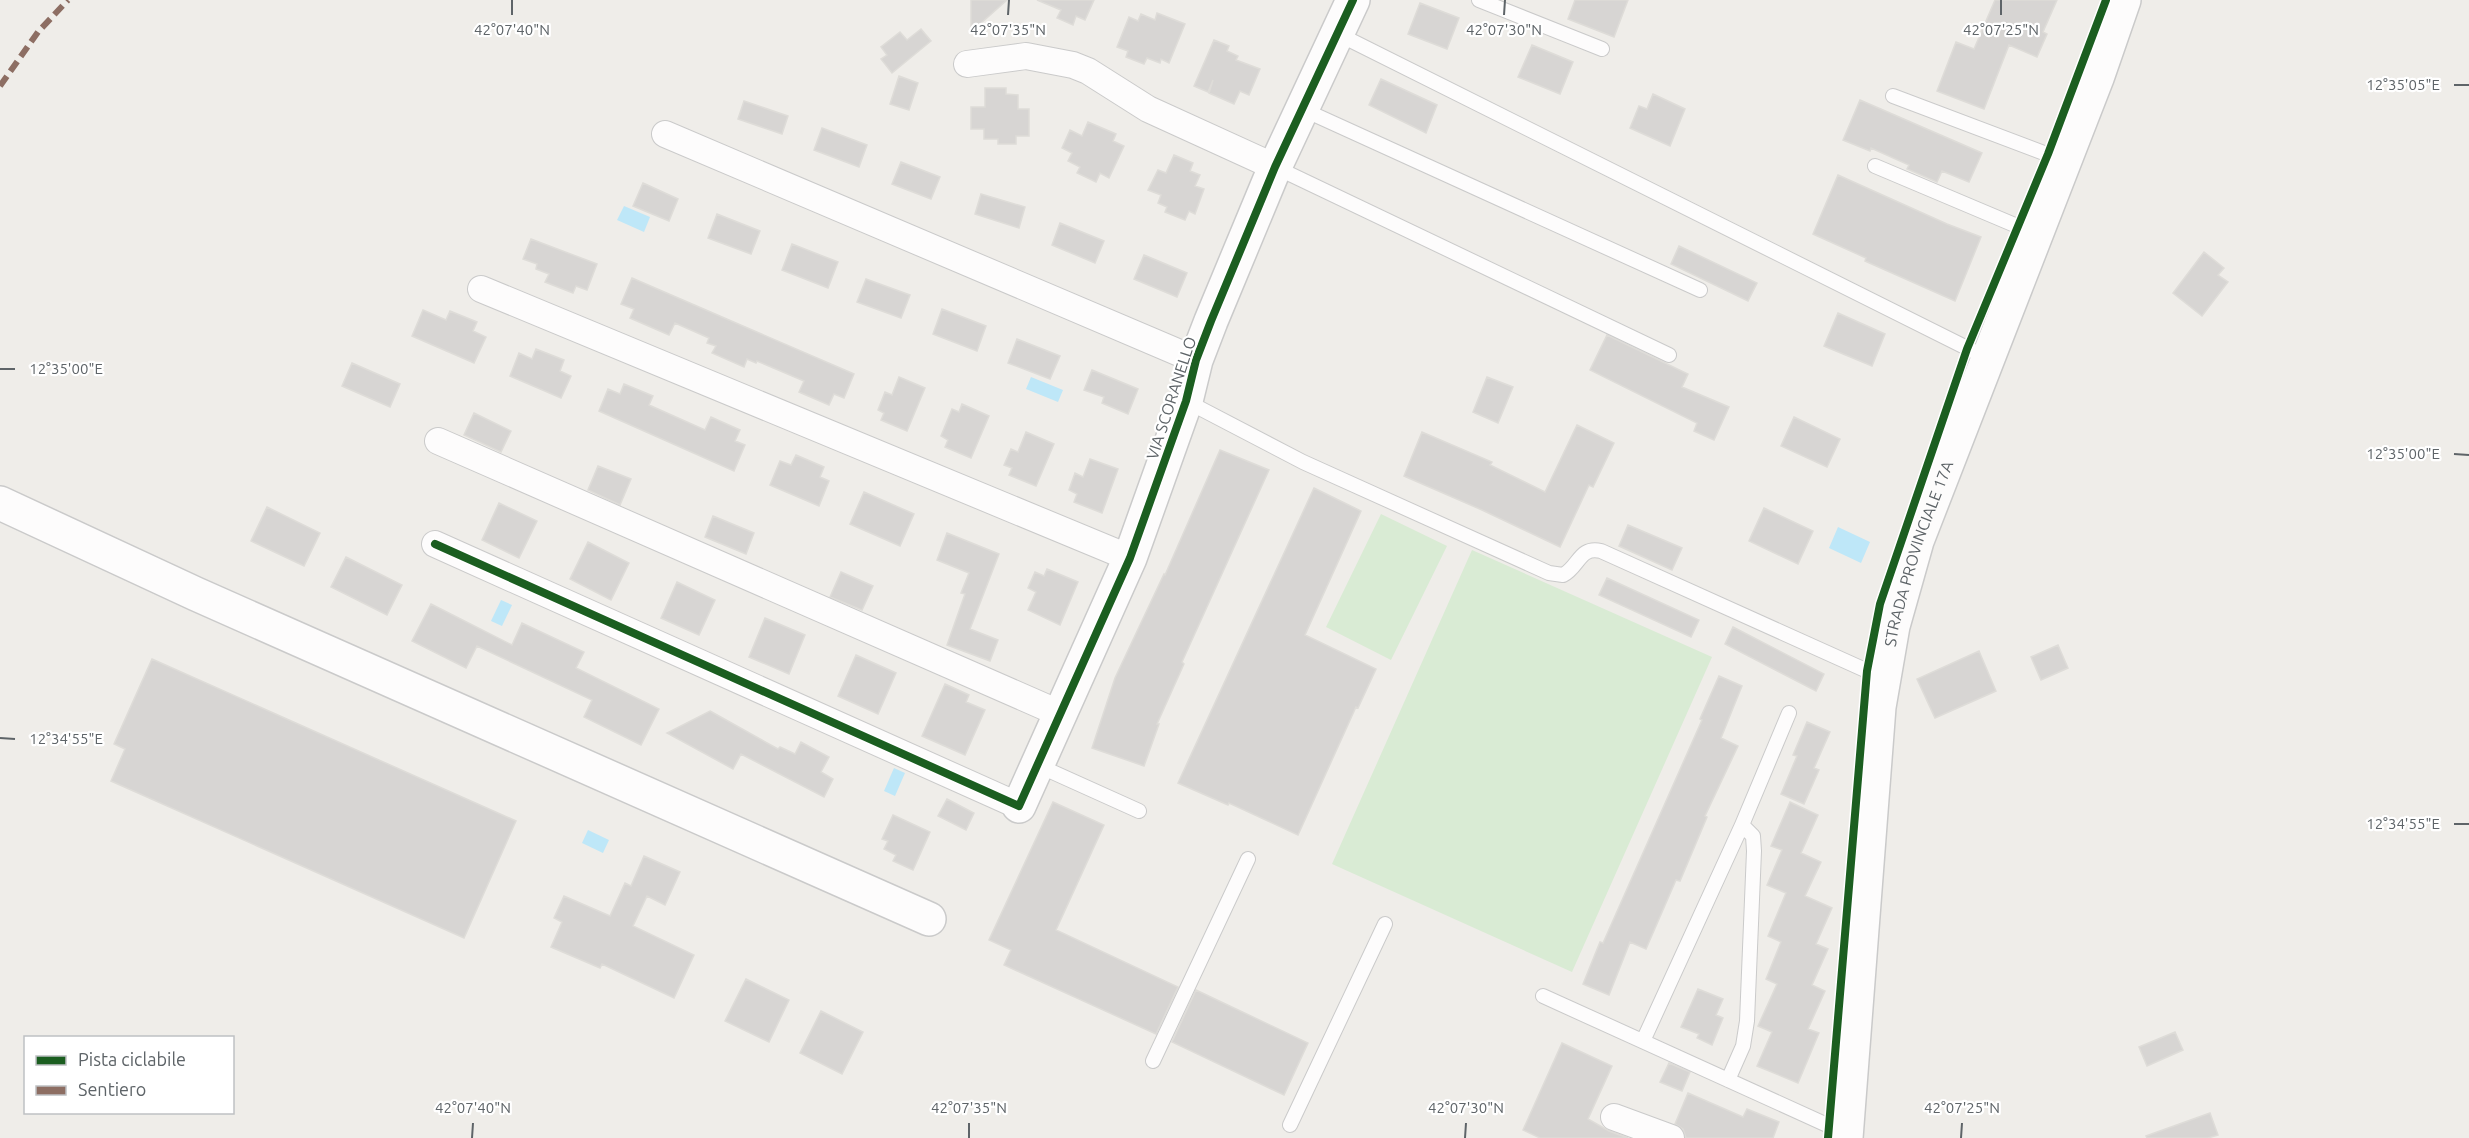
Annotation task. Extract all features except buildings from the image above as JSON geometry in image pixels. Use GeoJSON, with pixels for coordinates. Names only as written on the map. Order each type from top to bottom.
{"type":"FeatureCollection","features":[{"type":"Feature","properties":{"kind":"street","name":"VIA SCORANELLO"},"geometry":{"type":"LineString","coordinates":[[1019,806],[1131,558],[1186,401],[1196,360],[1275,166],[1353,0]]}},
{"type":"Feature","properties":{"kind":"street","name":"STRADA PROVINCIALE 17A"},"geometry":{"type":"LineString","coordinates":[[1846,1136],[1883,678],[1895,618],[1910,560],[2065,161],[2124,0]]}},
{"type":"Feature","properties":{"kind":"street"},"geometry":{"type":"LineString","coordinates":[[967,64],[993,58],[1026,56],[1073,64],[1088,71],[1148,110],[1275,166]]}},
{"type":"Feature","properties":{"kind":"street"},"geometry":{"type":"LineString","coordinates":[[665,134],[1196,360]]}},
{"type":"Feature","properties":{"kind":"street"},"geometry":{"type":"LineString","coordinates":[[481,289],[1131,558]]}},
{"type":"Feature","properties":{"kind":"street"},"geometry":{"type":"LineString","coordinates":[[438,441],[1061,714]]}},
{"type":"Feature","properties":{"kind":"street"},"geometry":{"type":"LineString","coordinates":[[0,503],[207,598],[928,919]]}},
{"type":"Feature","properties":{"kind":"street"},"geometry":{"type":"LineString","coordinates":[[435,544],[1019,806]]}},
{"type":"Feature","properties":{"kind":"street"},"geometry":{"type":"LineString","coordinates":[[1614,1118],[1671,1138]]}},
{"type":"Feature","properties":{"kind":"lane"},"geometry":{"type":"LineString","coordinates":[[1479,0],[1602,50]]}},
{"type":"Feature","properties":{"kind":"lane"},"geometry":{"type":"LineString","coordinates":[[1338,34],[1987,358]]}},
{"type":"Feature","properties":{"kind":"lane"},"geometry":{"type":"LineString","coordinates":[[1893,96],[2065,161]]}},
{"type":"Feature","properties":{"kind":"lane"},"geometry":{"type":"LineString","coordinates":[[1302,109],[1700,290]]}},
{"type":"Feature","properties":{"kind":"lane"},"geometry":{"type":"LineString","coordinates":[[1275,166],[1669,355]]}},
{"type":"Feature","properties":{"kind":"lane"},"geometry":{"type":"LineString","coordinates":[[1875,166],[2036,234]]}},
{"type":"Feature","properties":{"kind":"lane"},"geometry":{"type":"LineString","coordinates":[[1186,401],[1303,462],[1549,573],[1563,575],[1586,551],[1593,549],[1601,551],[1883,678]]}},
{"type":"Feature","properties":{"kind":"lane"},"geometry":{"type":"LineString","coordinates":[[1643,1041],[1742,825],[1789,713]]}},
{"type":"Feature","properties":{"kind":"lane"},"geometry":{"type":"LineString","coordinates":[[1038,765],[1139,811]]}},
{"type":"Feature","properties":{"kind":"lane"},"geometry":{"type":"LineString","coordinates":[[1728,1080],[1743,1046],[1747,1021],[1754,851],[1753,836],[1742,825]]}},
{"type":"Feature","properties":{"kind":"lane"},"geometry":{"type":"LineString","coordinates":[[1153,1062],[1248,860]]}},
{"type":"Feature","properties":{"kind":"lane"},"geometry":{"type":"LineString","coordinates":[[1290,1125],[1385,924]]}},
{"type":"Feature","properties":{"kind":"lane"},"geometry":{"type":"LineString","coordinates":[[1543,996],[1846,1136]]}},
{"type":"Feature","properties":{"kind":"green space"},"geometry":{"type":"Polygon","coordinates":[[[1381,514],[1447,546],[1391,660],[1326,627],[1381,514]]]}},
{"type":"Feature","properties":{"kind":"green space"},"geometry":{"type":"Polygon","coordinates":[[[1472,550],[1712,657],[1572,972],[1332,864],[1472,550]]]}},
{"type":"Feature","properties":{"kind":"water"},"geometry":{"type":"Polygon","coordinates":[[[624,206],[650,217],[644,232],[617,220],[624,206]]]}},
{"type":"Feature","properties":{"kind":"water"},"geometry":{"type":"Polygon","coordinates":[[[1031,377],[1063,390],[1058,402],[1026,389],[1031,377]]]}},
{"type":"Feature","properties":{"kind":"water"},"geometry":{"type":"Polygon","coordinates":[[[1838,527],[1870,542],[1861,563],[1829,548],[1838,527]]]}},
{"type":"Feature","properties":{"kind":"water"},"geometry":{"type":"Polygon","coordinates":[[[501,600],[512,605],[502,626],[491,621],[501,600]]]}},
{"type":"Feature","properties":{"kind":"water"},"geometry":{"type":"Polygon","coordinates":[[[894,768],[905,773],[895,796],[884,791],[894,768]]]}},
{"type":"Feature","properties":{"kind":"water"},"geometry":{"type":"Polygon","coordinates":[[[588,830],[609,840],[603,853],[582,843],[588,830]]]}},
{"type":"Feature","properties":{"kind":"marked path"},"geometry":{"type":"LineString","coordinates":[[0,86],[38,32],[68,0]]}},
{"type":"Feature","properties":{"kind":"cycle path"},"geometry":{"type":"LineString","coordinates":[[435,544],[1019,806],[1130,558],[1186,401],[1196,360],[1211,321],[1275,167],[1353,0]]}},
{"type":"Feature","properties":{"kind":"cycle path"},"geometry":{"type":"LineString","coordinates":[[1828,1138],[1867,671],[1880,604],[1967,349],[2048,154],[2106,0]]}}]}
